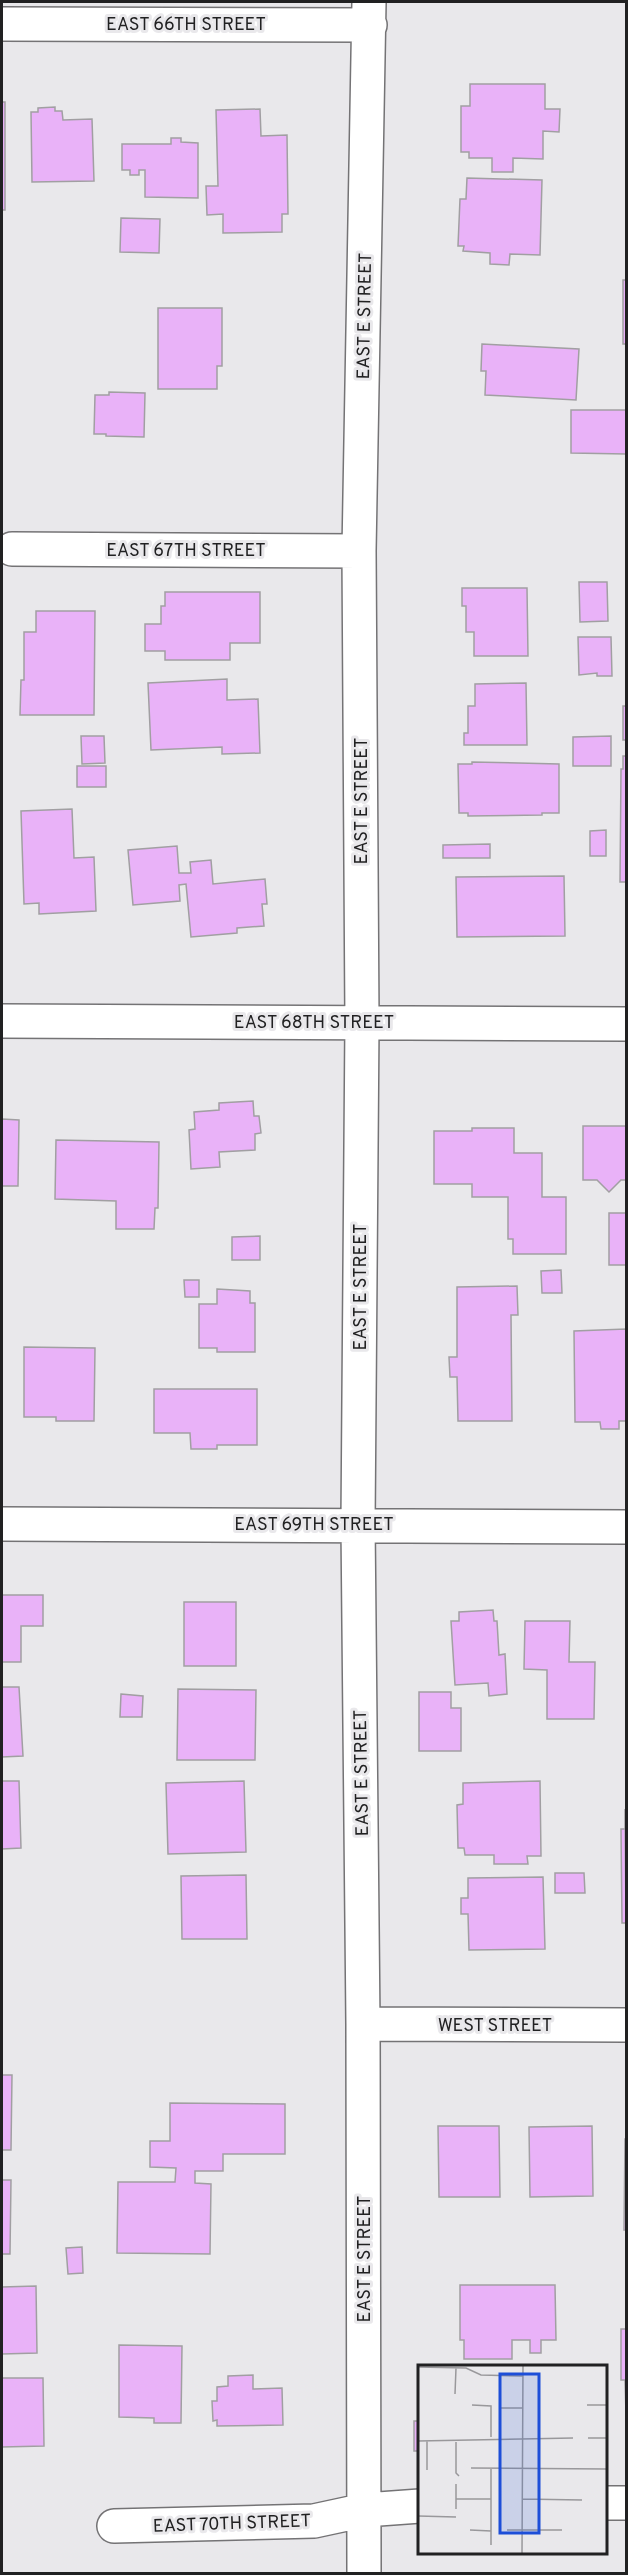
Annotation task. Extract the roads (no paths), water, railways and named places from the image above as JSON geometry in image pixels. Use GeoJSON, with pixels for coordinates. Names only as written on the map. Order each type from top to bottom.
{"type":"FeatureCollection","features":[{"type":"Feature","properties":{"kind":"street","name":"EAST 66TH STREET"},"geometry":{"type":"LineString","coordinates":[[2,24],[370,13]]}},
{"type":"Feature","properties":{"kind":"street","name":"EAST E STREET"},"geometry":{"type":"LineString","coordinates":[[364,2574],[363,2024],[358,1524],[362,1022],[359,551],[370,13]]}},
{"type":"Feature","properties":{"kind":"street","name":"EAST 67TH STREET"},"geometry":{"type":"LineString","coordinates":[[12,549],[359,551]]}},
{"type":"Feature","properties":{"kind":"street","name":"EAST 68TH STREET"},"geometry":{"type":"LineString","coordinates":[[2,1021],[627,1024]]}},
{"type":"Feature","properties":{"kind":"street","name":"EAST 69TH STREET"},"geometry":{"type":"LineString","coordinates":[[2,1524],[627,1527]]}},
{"type":"Feature","properties":{"kind":"street","name":"WEST STREET"},"geometry":{"type":"LineString","coordinates":[[363,2024],[627,2025]]}},
{"type":"Feature","properties":{"kind":"street"},"geometry":{"type":"LineString","coordinates":[[607,2503],[627,2503]]}},
{"type":"Feature","properties":{"kind":"street","name":"EAST 70TH STREET"},"geometry":{"type":"LineString","coordinates":[[114,2526],[314,2521],[364,2510],[418,2506]]}}]}
